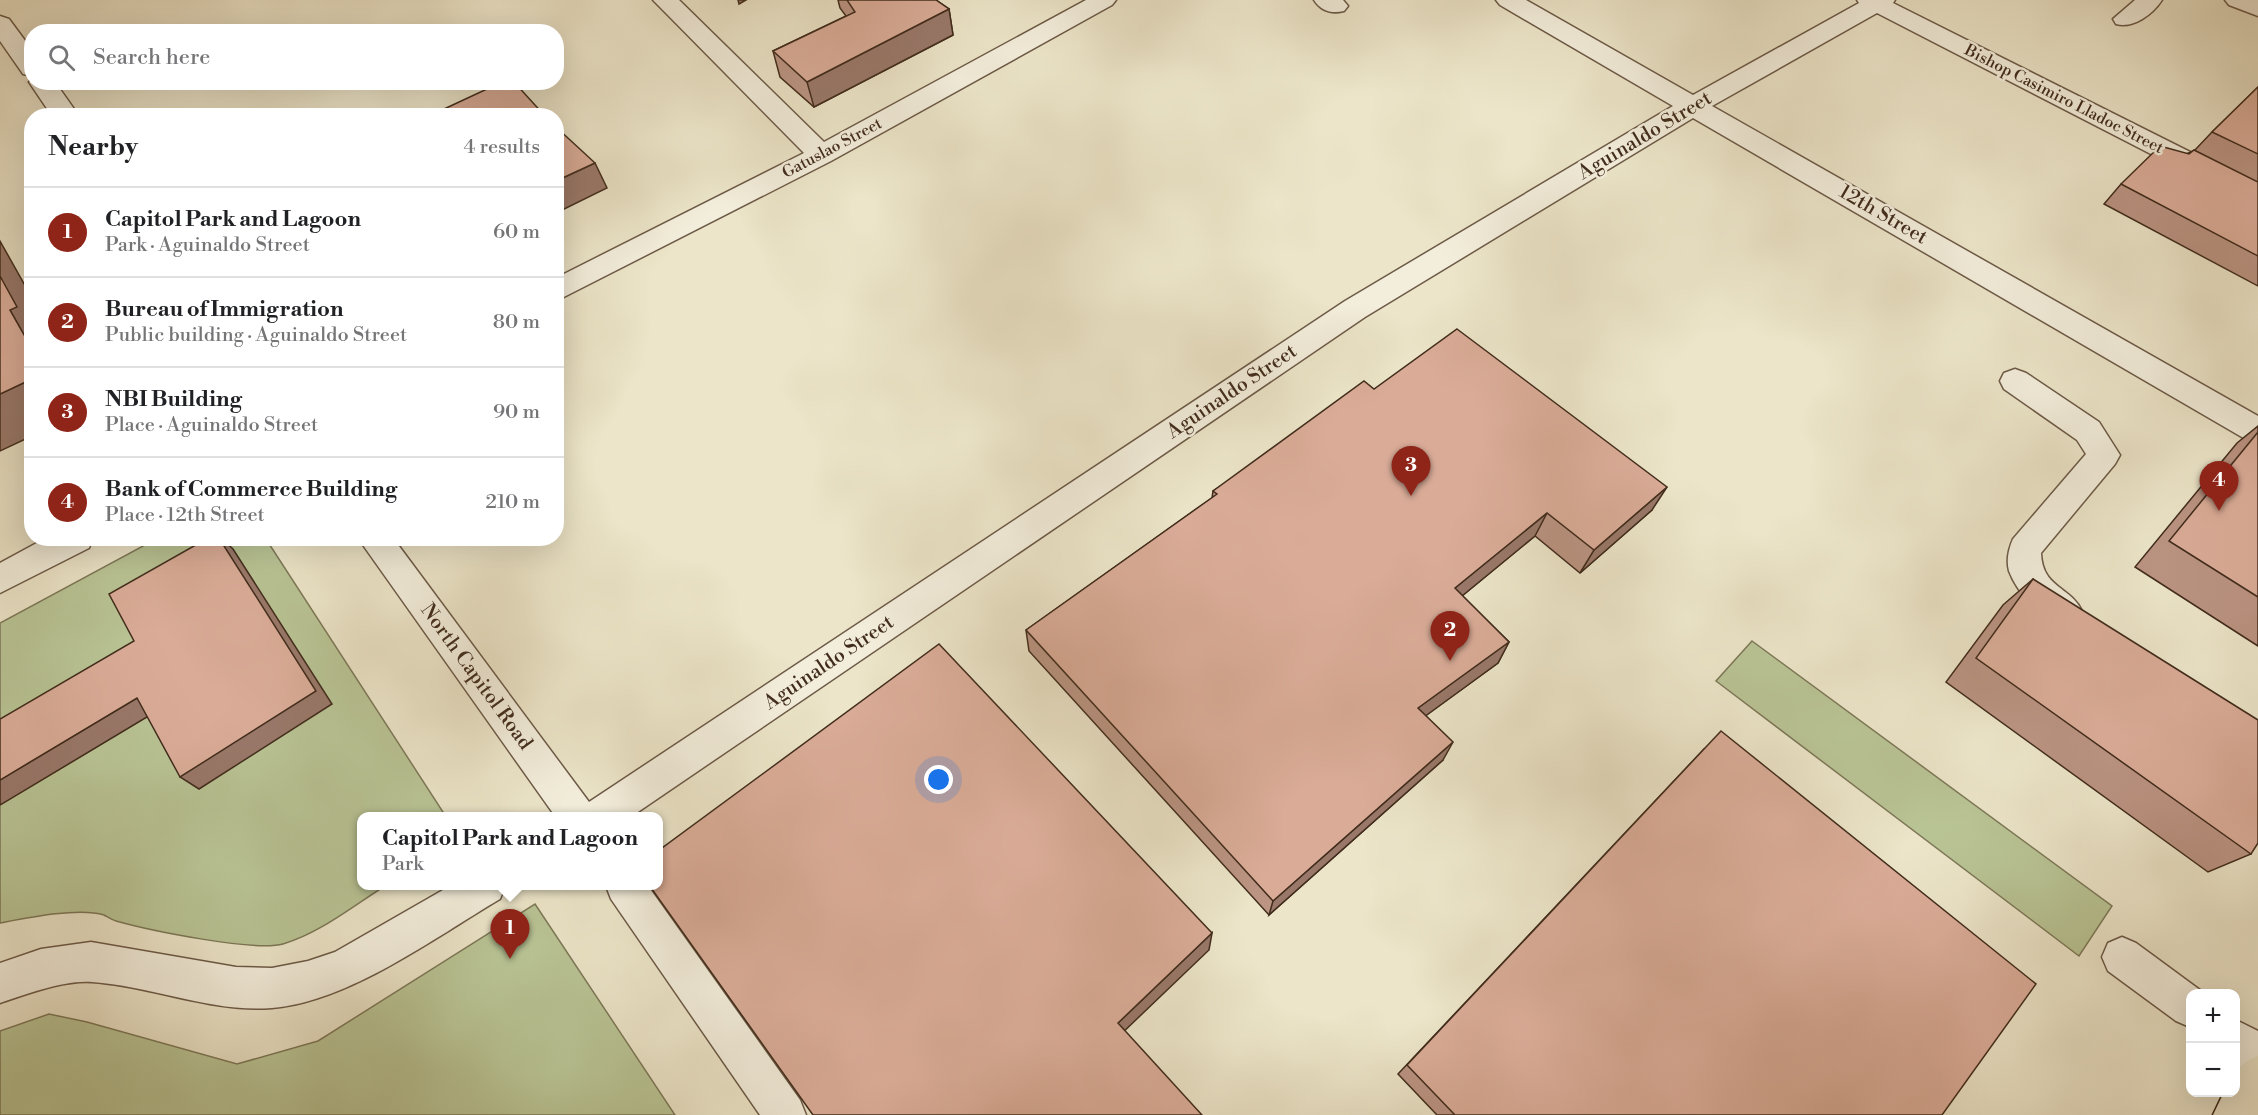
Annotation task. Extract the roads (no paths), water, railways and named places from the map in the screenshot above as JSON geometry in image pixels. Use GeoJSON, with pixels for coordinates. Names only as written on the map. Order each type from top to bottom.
{"type":"FeatureCollection","features":[{"type":"Feature","properties":{"kind":"main road"},"geometry":{"type":"LineString","coordinates":[[2234,1115],[2258,1077]]}},
{"type":"Feature","properties":{"kind":"street"},"geometry":{"type":"LineString","coordinates":[[665,0],[700,31],[822,155]]}},
{"type":"Feature","properties":{"kind":"street","name":"Gatuslao Street"},"geometry":{"type":"LineString","coordinates":[[564,287],[822,155],[1104,0]]}},
{"type":"Feature","properties":{"kind":"street","name":"12th Street"},"geometry":{"type":"LineString","coordinates":[[1508,0],[2258,431]]}},
{"type":"Feature","properties":{"kind":"street"},"geometry":{"type":"LineString","coordinates":[[2125,19],[2150,0]]}},
{"type":"Feature","properties":{"kind":"street"},"geometry":{"type":"LineString","coordinates":[[2237,0],[2258,9]]}},
{"type":"Feature","properties":{"kind":"street","name":"Aguinaldo Street"},"geometry":{"type":"LineString","coordinates":[[607,812],[1355,309],[1693,106],[1876,1]]}},
{"type":"Feature","properties":{"kind":"street","name":"Bishop Casimiro Lladoc Street"},"geometry":{"type":"LineString","coordinates":[[1876,1],[2258,197]]}},
{"type":"Feature","properties":{"kind":"street"},"geometry":{"type":"LineString","coordinates":[[0,24],[24,57]]}},
{"type":"Feature","properties":{"kind":"street"},"geometry":{"type":"LineString","coordinates":[[48,90],[60,108]]}},
{"type":"Feature","properties":{"kind":"street"},"geometry":{"type":"LineString","coordinates":[[2015,381],[2088,431],[2104,455],[2025,549],[2025,569],[2044,597],[2092,629]]}},
{"type":"Feature","properties":{"kind":"street"},"geometry":{"type":"LineString","coordinates":[[0,579],[62,546]]}},
{"type":"Feature","properties":{"kind":"street","name":"North Capitol Road"},"geometry":{"type":"LineString","coordinates":[[380,546],[574,812]]}},
{"type":"Feature","properties":{"kind":"street"},"geometry":{"type":"LineString","coordinates":[[0,983],[41,969],[91,962],[236,987],[272,988],[308,981],[344,969],[478,890]]}},
{"type":"Feature","properties":{"kind":"street"},"geometry":{"type":"LineString","coordinates":[[628,890],[785,1115]]}},
{"type":"Feature","properties":{"kind":"street"},"geometry":{"type":"LineString","coordinates":[[2122,957],[2186,1004]]}},
{"type":"Feature","properties":{"kind":"street"},"geometry":{"type":"LineString","coordinates":[[2238,1043],[2258,1057]]}},
{"type":"Feature","properties":{"kind":"place","name":"NBI Building"},"geometry":{"type":"Point","coordinates":[1411,496]}},
{"type":"Feature","properties":{"kind":"place","name":"Bank of Commerce Building"},"geometry":{"type":"Point","coordinates":[2219,511]}},
{"type":"Feature","properties":{"kind":"place","name":"Bureau of Immigration"},"geometry":{"type":"Point","coordinates":[1450,661]}},
{"type":"Feature","properties":{"kind":"place","name":"Capitol Park and Lagoon"},"geometry":{"type":"Point","coordinates":[510,959]}}]}
